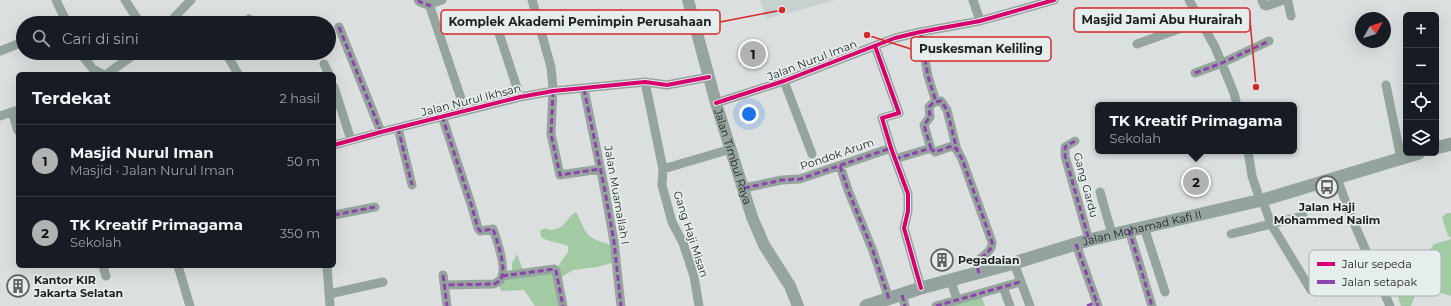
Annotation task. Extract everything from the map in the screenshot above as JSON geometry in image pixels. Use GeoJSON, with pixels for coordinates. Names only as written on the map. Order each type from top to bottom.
{"type":"FeatureCollection","features":[{"type":"Feature","properties":{"kind":"main road"},"geometry":{"type":"LineString","coordinates":[[1439,147],[1451,144]]}},
{"type":"Feature","properties":{"kind":"main road","name":"Jalan Mohamad Kafi II"},"geometry":{"type":"LineString","coordinates":[[866,306],[897,302],[921,288],[954,291],[979,273],[1018,274],[1089,240],[1112,234],[1131,236],[1146,233],[1263,204],[1339,184],[1408,156]]}},
{"type":"Feature","properties":{"kind":"street"},"geometry":{"type":"LineString","coordinates":[[56,0],[64,16]]}},
{"type":"Feature","properties":{"kind":"street"},"geometry":{"type":"LineString","coordinates":[[125,0],[135,16]]}},
{"type":"Feature","properties":{"kind":"street"},"geometry":{"type":"LineString","coordinates":[[176,16],[191,0]]}},
{"type":"Feature","properties":{"kind":"street"},"geometry":{"type":"LineString","coordinates":[[418,0],[430,6],[466,110]]}},
{"type":"Feature","properties":{"kind":"street"},"geometry":{"type":"LineString","coordinates":[[430,6],[433,3],[442,0]]}},
{"type":"Feature","properties":{"kind":"street"},"geometry":{"type":"LineString","coordinates":[[532,0],[551,67],[553,92],[551,134],[560,174],[600,170]]}},
{"type":"Feature","properties":{"kind":"street","name":"Jalan Timbul Raya"},"geometry":{"type":"LineString","coordinates":[[688,0],[716,103],[752,217],[764,245],[790,286],[798,306]]}},
{"type":"Feature","properties":{"kind":"street"},"geometry":{"type":"LineString","coordinates":[[973,0],[980,21]]}},
{"type":"Feature","properties":{"kind":"street","name":"Jalan Nurul Iman"},"geometry":{"type":"LineString","coordinates":[[716,103],[784,82],[896,38],[980,21],[1054,0]]}},
{"type":"Feature","properties":{"kind":"street"},"geometry":{"type":"LineString","coordinates":[[1189,0],[1215,47],[1236,102]]}},
{"type":"Feature","properties":{"kind":"street"},"geometry":{"type":"LineString","coordinates":[[1262,0],[1266,6],[1285,0],[1288,2],[1291,16]]}},
{"type":"Feature","properties":{"kind":"street"},"geometry":{"type":"LineString","coordinates":[[494,18],[520,97]]}},
{"type":"Feature","properties":{"kind":"street"},"geometry":{"type":"LineString","coordinates":[[1137,44],[1201,21]]}},
{"type":"Feature","properties":{"kind":"street"},"geometry":{"type":"LineString","coordinates":[[339,27],[381,132]]}},
{"type":"Feature","properties":{"kind":"street"},"geometry":{"type":"LineString","coordinates":[[920,32],[928,76],[936,102]]}},
{"type":"Feature","properties":{"kind":"street"},"geometry":{"type":"LineString","coordinates":[[1195,73],[1222,63],[1269,41]]}},
{"type":"Feature","properties":{"kind":"street"},"geometry":{"type":"LineString","coordinates":[[1,49],[16,44]]}},
{"type":"Feature","properties":{"kind":"street"},"geometry":{"type":"LineString","coordinates":[[875,46],[899,113],[882,118],[908,194],[908,211],[904,228],[921,288]]}},
{"type":"Feature","properties":{"kind":"street"},"geometry":{"type":"LineString","coordinates":[[86,60],[93,69],[98,72]]}},
{"type":"Feature","properties":{"kind":"street"},"geometry":{"type":"LineString","coordinates":[[110,72],[126,60]]}},
{"type":"Feature","properties":{"kind":"street"},"geometry":{"type":"LineString","coordinates":[[230,60],[237,72]]}},
{"type":"Feature","properties":{"kind":"street"},"geometry":{"type":"LineString","coordinates":[[324,64],[328,72]]}},
{"type":"Feature","properties":{"kind":"street","name":"Jalan Nurul Ikhsan"},"geometry":{"type":"LineString","coordinates":[[336,145],[381,132],[520,97],[645,82],[667,85],[709,77]]}},
{"type":"Feature","properties":{"kind":"street","name":"Gang Haji Misan"},"geometry":{"type":"LineString","coordinates":[[645,82],[663,169],[662,185],[672,222],[683,243],[694,276],[699,306]]}},
{"type":"Feature","properties":{"kind":"street"},"geometry":{"type":"LineString","coordinates":[[784,82],[812,154]]}},
{"type":"Feature","properties":{"kind":"street"},"geometry":{"type":"LineString","coordinates":[[1386,85],[1401,158]]}},
{"type":"Feature","properties":{"kind":"street","name":"Jalan Muamallah I"},"geometry":{"type":"LineString","coordinates":[[584,89],[614,242],[621,306]]}},
{"type":"Feature","properties":{"kind":"street"},"geometry":{"type":"LineString","coordinates":[[336,93],[351,140]]}},
{"type":"Feature","properties":{"kind":"street"},"geometry":{"type":"LineString","coordinates":[[931,149],[924,125],[930,117],[929,107],[936,102],[941,101],[946,106],[957,150],[962,159],[992,240],[991,249],[976,263],[979,273]]}},
{"type":"Feature","properties":{"kind":"street"},"geometry":{"type":"LineString","coordinates":[[0,116],[15,111]]}},
{"type":"Feature","properties":{"kind":"street"},"geometry":{"type":"LineString","coordinates":[[442,116],[478,228],[480,231],[483,231],[495,227],[502,256],[502,276],[500,281],[494,284],[445,285]]}},
{"type":"Feature","properties":{"kind":"street"},"geometry":{"type":"LineString","coordinates":[[398,128],[412,185]]}},
{"type":"Feature","properties":{"kind":"street","name":"Gang Gardu"},"geometry":{"type":"LineString","coordinates":[[1075,141],[1065,147],[1065,156],[1089,240]]}},
{"type":"Feature","properties":{"kind":"street"},"geometry":{"type":"LineString","coordinates":[[896,159],[931,149],[935,152],[952,146],[957,150]]}},
{"type":"Feature","properties":{"kind":"street","name":"Pondok Arum"},"geometry":{"type":"LineString","coordinates":[[744,188],[782,180],[800,179],[891,148]]}},
{"type":"Feature","properties":{"kind":"street"},"geometry":{"type":"LineString","coordinates":[[663,169],[731,149]]}},
{"type":"Feature","properties":{"kind":"street"},"geometry":{"type":"LineString","coordinates":[[1248,154],[1252,176],[1271,224],[1309,287]]}},
{"type":"Feature","properties":{"kind":"street"},"geometry":{"type":"LineString","coordinates":[[840,166],[848,190],[873,251],[897,302]]}},
{"type":"Feature","properties":{"kind":"street"},"geometry":{"type":"LineString","coordinates":[[1339,184],[1366,250]]}},
{"type":"Feature","properties":{"kind":"street"},"geometry":{"type":"LineString","coordinates":[[1100,192],[1112,234]]}},
{"type":"Feature","properties":{"kind":"street"},"geometry":{"type":"LineString","coordinates":[[336,216],[375,207]]}},
{"type":"Feature","properties":{"kind":"street"},"geometry":{"type":"LineString","coordinates":[[1231,234],[1303,216]]}},
{"type":"Feature","properties":{"kind":"street"},"geometry":{"type":"LineString","coordinates":[[1146,233],[1165,292]]}},
{"type":"Feature","properties":{"kind":"street"},"geometry":{"type":"LineString","coordinates":[[1131,236],[1152,306]]}},
{"type":"Feature","properties":{"kind":"street"},"geometry":{"type":"LineString","coordinates":[[1076,246],[1097,304],[1087,306]]}},
{"type":"Feature","properties":{"kind":"street"},"geometry":{"type":"LineString","coordinates":[[104,268],[106,276]]}},
{"type":"Feature","properties":{"kind":"street"},"geometry":{"type":"LineString","coordinates":[[179,268],[190,306]]}},
{"type":"Feature","properties":{"kind":"street"},"geometry":{"type":"LineString","coordinates":[[327,268],[330,306]]}},
{"type":"Feature","properties":{"kind":"street"},"geometry":{"type":"LineString","coordinates":[[502,276],[554,269],[556,271],[563,306]]}},
{"type":"Feature","properties":{"kind":"street"},"geometry":{"type":"LineString","coordinates":[[936,306],[954,291],[1003,287],[1018,274],[1030,306]]}},
{"type":"Feature","properties":{"kind":"street"},"geometry":{"type":"LineString","coordinates":[[443,275],[447,306]]}},
{"type":"Feature","properties":{"kind":"street"},"geometry":{"type":"LineString","coordinates":[[328,294],[383,282]]}},
{"type":"Feature","properties":{"kind":"street"},"geometry":{"type":"LineString","coordinates":[[1003,287],[1010,306]]}},
{"type":"Feature","properties":{"kind":"street"},"geometry":{"type":"LineString","coordinates":[[1386,296],[1390,306]]}},
{"type":"Feature","properties":{"kind":"shaded area"},"geometry":{"type":"Polygon","coordinates":[[[760,0],[836,0],[766,19],[760,0]]]}},
{"type":"Feature","properties":{"kind":"green space"},"geometry":{"type":"Polygon","coordinates":[[[576,212],[588,235],[596,240],[610,245],[615,262],[597,267],[573,270],[557,280],[563,306],[535,306],[524,290],[501,291],[499,283],[512,274],[512,263],[517,254],[523,270],[553,273],[568,252],[568,246],[544,239],[541,237],[540,231],[545,228],[550,230],[560,228],[576,212]]]}},
{"type":"Feature","properties":{"kind":"green space"},"geometry":{"type":"Polygon","coordinates":[[[1447,213],[1451,213],[1451,238],[1448,236],[1442,217],[1447,213]]]}},
{"type":"Feature","properties":{"kind":"green space"},"geometry":{"type":"Polygon","coordinates":[[[1451,239],[1451,296],[1441,293],[1441,250],[1430,250],[1434,244],[1451,239]]]}},
{"type":"Feature","properties":{"kind":"green space"},"geometry":{"type":"Polygon","coordinates":[[[979,290],[985,306],[952,306],[979,290]]]}},
{"type":"Feature","properties":{"kind":"green space"},"geometry":{"type":"Polygon","coordinates":[[[1398,296],[1415,296],[1411,306],[1401,306],[1398,296]]]}},
{"type":"Feature","properties":{"kind":"marked path"},"geometry":{"type":"LineString","coordinates":[[418,0],[431,6]]}},
{"type":"Feature","properties":{"kind":"marked path"},"geometry":{"type":"LineString","coordinates":[[339,27],[381,132]]}},
{"type":"Feature","properties":{"kind":"marked path"},"geometry":{"type":"LineString","coordinates":[[920,32],[928,76],[936,102]]}},
{"type":"Feature","properties":{"kind":"marked path"},"geometry":{"type":"LineString","coordinates":[[1195,73],[1222,63],[1269,41]]}},
{"type":"Feature","properties":{"kind":"marked path"},"geometry":{"type":"LineString","coordinates":[[584,89],[614,242],[621,306]]}},
{"type":"Feature","properties":{"kind":"marked path"},"geometry":{"type":"LineString","coordinates":[[553,91],[551,134],[560,175],[600,169]]}},
{"type":"Feature","properties":{"kind":"marked path"},"geometry":{"type":"LineString","coordinates":[[931,149],[924,125],[930,117],[929,107],[934,102],[941,101],[947,110],[957,150]]}},
{"type":"Feature","properties":{"kind":"marked path"},"geometry":{"type":"LineString","coordinates":[[442,116],[478,228],[480,231],[493,229],[501,255],[503,270],[500,280],[495,284],[445,285]]}},
{"type":"Feature","properties":{"kind":"marked path"},"geometry":{"type":"LineString","coordinates":[[398,128],[412,185]]}},
{"type":"Feature","properties":{"kind":"marked path"},"geometry":{"type":"LineString","coordinates":[[1075,141],[1065,147],[1065,156],[1089,240]]}},
{"type":"Feature","properties":{"kind":"marked path"},"geometry":{"type":"LineString","coordinates":[[895,159],[928,149],[935,152],[952,146],[957,150],[962,159],[992,242],[989,251],[976,263],[979,273]]}},
{"type":"Feature","properties":{"kind":"marked path"},"geometry":{"type":"LineString","coordinates":[[744,188],[782,180],[800,179],[891,148]]}},
{"type":"Feature","properties":{"kind":"marked path"},"geometry":{"type":"LineString","coordinates":[[840,166],[848,190],[873,251],[889,299]]}},
{"type":"Feature","properties":{"kind":"marked path"},"geometry":{"type":"LineString","coordinates":[[336,215],[375,207]]}},
{"type":"Feature","properties":{"kind":"marked path"},"geometry":{"type":"LineString","coordinates":[[1129,230],[1152,306]]}},
{"type":"Feature","properties":{"kind":"marked path"},"geometry":{"type":"LineString","coordinates":[[1076,244],[1098,306]]}},
{"type":"Feature","properties":{"kind":"marked path"},"geometry":{"type":"LineString","coordinates":[[502,276],[554,269],[556,271],[563,306]]}},
{"type":"Feature","properties":{"kind":"marked path"},"geometry":{"type":"LineString","coordinates":[[443,275],[447,306]]}},
{"type":"Feature","properties":{"kind":"marked path"},"geometry":{"type":"LineString","coordinates":[[936,306],[1020,282]]}},
{"type":"Feature","properties":{"kind":"marked path"},"geometry":{"type":"LineString","coordinates":[[902,295],[905,306]]}},
{"type":"Feature","properties":{"kind":"marked path"},"geometry":{"type":"LineString","coordinates":[[1087,306],[1096,302]]}},
{"type":"Feature","properties":{"kind":"cycle path"},"geometry":{"type":"LineString","coordinates":[[716,103],[784,81],[895,38],[980,21],[1054,0]]}},
{"type":"Feature","properties":{"kind":"cycle path"},"geometry":{"type":"LineString","coordinates":[[875,46],[899,113],[882,118],[908,194],[908,211],[904,228],[921,288]]}},
{"type":"Feature","properties":{"kind":"cycle path"},"geometry":{"type":"LineString","coordinates":[[336,144],[520,97],[553,91],[645,82],[667,85],[709,77]]}},
{"type":"Feature","properties":{"kind":"place","name":"Komplek Akademi Pemimpin Perusahaan"},"geometry":{"type":"Point","coordinates":[782,10]}},
{"type":"Feature","properties":{"kind":"place","name":"Puskesman Keliling"},"geometry":{"type":"Point","coordinates":[867,35]}},
{"type":"Feature","properties":{"kind":"place","name":"Masjid Nurul Iman"},"geometry":{"type":"Point","coordinates":[753,54]}},
{"type":"Feature","properties":{"kind":"place","name":"Masjid Jami Abu Hurairah"},"geometry":{"type":"Point","coordinates":[1256,87]}},
{"type":"Feature","properties":{"kind":"place","name":"TK Kreatif Primagama"},"geometry":{"type":"Point","coordinates":[1196,182]}},
{"type":"Feature","properties":{"kind":"place","name":"Jalan Haji Mohammed Nalim"},"geometry":{"type":"Point","coordinates":[1327,187]}},
{"type":"Feature","properties":{"kind":"place","name":"Pegadaian"},"geometry":{"type":"Point","coordinates":[942,260]}},
{"type":"Feature","properties":{"kind":"place","name":"Kantor KIR Jakarta Selatan"},"geometry":{"type":"Point","coordinates":[18,286]}}]}
